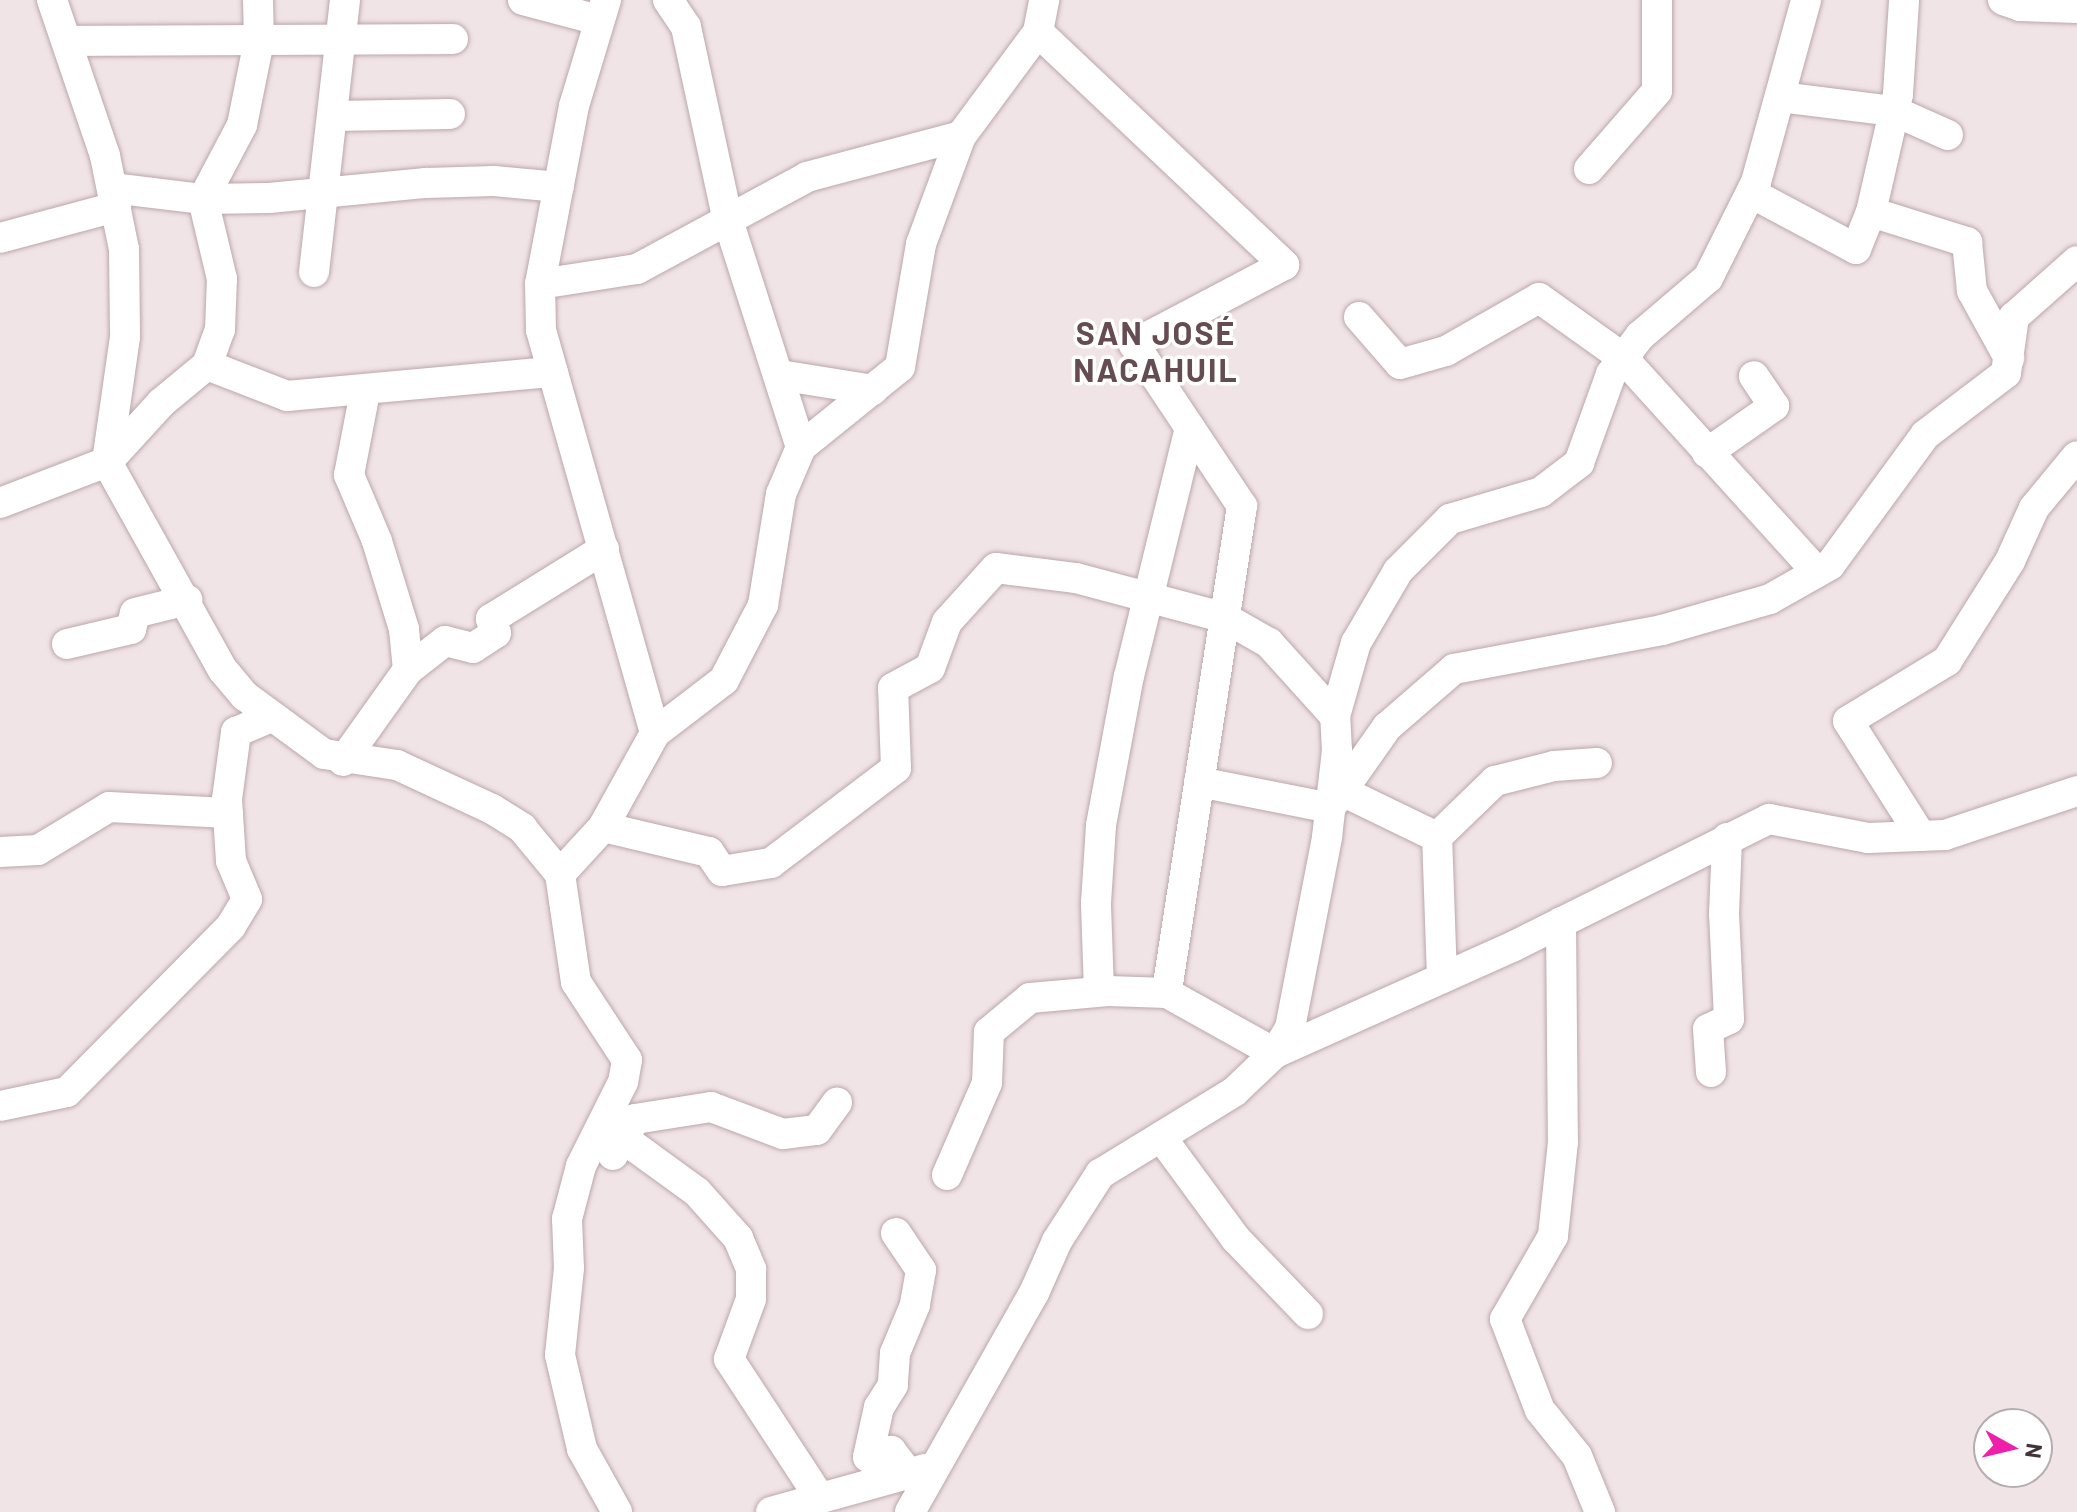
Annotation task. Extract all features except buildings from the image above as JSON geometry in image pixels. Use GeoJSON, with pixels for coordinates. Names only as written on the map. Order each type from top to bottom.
{"type":"FeatureCollection","features":[{"type":"Feature","properties":{"kind":"street"},"geometry":{"type":"LineString","coordinates":[[52,0],[70,41],[114,197],[127,309],[107,462],[187,600],[223,670],[271,717],[324,754],[343,761],[397,765],[468,796],[522,828],[560,874],[576,982],[627,1060],[623,1082],[581,1166],[567,1219],[569,1268],[560,1355],[582,1449],[617,1512]]}},
{"type":"Feature","properties":{"kind":"street"},"geometry":{"type":"LineString","coordinates":[[0,503],[107,462],[161,403],[207,365],[220,330],[222,279],[203,199],[242,125],[259,41],[258,0]]}},
{"type":"Feature","properties":{"kind":"street"},"geometry":{"type":"LineString","coordinates":[[314,272],[345,0]]}},
{"type":"Feature","properties":{"kind":"street"},"geometry":{"type":"LineString","coordinates":[[523,0],[602,10],[574,106],[540,284],[541,330],[655,733]]}},
{"type":"Feature","properties":{"kind":"street"},"geometry":{"type":"LineString","coordinates":[[668,0],[686,27],[727,217],[801,447]]}},
{"type":"Feature","properties":{"kind":"street"},"geometry":{"type":"LineString","coordinates":[[560,874],[603,827],[655,733],[724,680],[763,605],[781,494],[801,447],[900,367],[921,244],[961,136],[1038,32],[1044,0]]}},
{"type":"Feature","properties":{"kind":"street"},"geometry":{"type":"LineString","coordinates":[[1589,169],[1657,91],[1657,0]]}},
{"type":"Feature","properties":{"kind":"street"},"geometry":{"type":"LineString","coordinates":[[910,1512],[922,1470],[1034,1293],[1057,1241],[1100,1174],[1234,1092],[1275,1053],[1290,1028],[1336,799],[1335,716],[1356,643],[1398,571],[1450,519],[1541,492],[1579,463],[1611,374],[1640,336],[1708,278],[1751,193],[1806,0]]}},
{"type":"Feature","properties":{"kind":"street"},"geometry":{"type":"LineString","coordinates":[[1751,193],[1856,249],[1871,212],[1894,111],[1904,0]]}},
{"type":"Feature","properties":{"kind":"street"},"geometry":{"type":"LineString","coordinates":[[2003,0],[2020,6],[2077,8]]}},
{"type":"Feature","properties":{"kind":"street"},"geometry":{"type":"LineString","coordinates":[[1038,32],[1284,265],[1134,344],[1242,506],[1167,993]]}},
{"type":"Feature","properties":{"kind":"street"},"geometry":{"type":"LineString","coordinates":[[70,41],[340,42],[453,39]]}},
{"type":"Feature","properties":{"kind":"street"},"geometry":{"type":"LineString","coordinates":[[1780,97],[1894,111],[1948,135]]}},
{"type":"Feature","properties":{"kind":"street"},"geometry":{"type":"LineString","coordinates":[[334,116],[450,114]]}},
{"type":"Feature","properties":{"kind":"street"},"geometry":{"type":"LineString","coordinates":[[540,284],[637,269],[727,217],[807,177],[961,136]]}},
{"type":"Feature","properties":{"kind":"street"},"geometry":{"type":"LineString","coordinates":[[0,238],[114,197],[203,199],[494,181],[559,187]]}},
{"type":"Feature","properties":{"kind":"street"},"geometry":{"type":"LineString","coordinates":[[1871,212],[1967,242],[1972,291],[2009,358]]}},
{"type":"Feature","properties":{"kind":"street"},"geometry":{"type":"LineString","coordinates":[[1336,799],[1387,727],[1454,669],[1662,630],[1770,599],[1830,565],[1925,435],[2006,373],[2014,317],[2077,261]]}},
{"type":"Feature","properties":{"kind":"street"},"geometry":{"type":"LineString","coordinates":[[1359,317],[1400,364],[1446,351],[1539,298],[1623,358],[1817,572]]}},
{"type":"Feature","properties":{"kind":"street"},"geometry":{"type":"LineString","coordinates":[[207,365],[287,396],[365,392],[553,372]]}},
{"type":"Feature","properties":{"kind":"street"},"geometry":{"type":"LineString","coordinates":[[779,375],[873,390]]}},
{"type":"Feature","properties":{"kind":"street"},"geometry":{"type":"LineString","coordinates":[[1707,453],[1774,406],[1754,376]]}},
{"type":"Feature","properties":{"kind":"street"},"geometry":{"type":"LineString","coordinates":[[365,392],[349,475],[377,541],[404,629],[408,670]]}},
{"type":"Feature","properties":{"kind":"street"},"geometry":{"type":"LineString","coordinates":[[1099,991],[1096,903],[1101,825],[1147,596],[1190,428]]}},
{"type":"Feature","properties":{"kind":"street"},"geometry":{"type":"LineString","coordinates":[[1921,836],[1848,721],[1947,661],[2010,561],[2034,508],[2077,456]]}},
{"type":"Feature","properties":{"kind":"street"},"geometry":{"type":"LineString","coordinates":[[343,761],[408,670],[445,641],[473,648],[496,633],[491,619],[604,549]]}},
{"type":"Feature","properties":{"kind":"street"},"geometry":{"type":"LineString","coordinates":[[603,827],[709,852],[722,871],[771,863],[896,768],[893,688],[930,668],[947,622],[996,568],[1029,569],[1147,596],[1225,618],[1269,643],[1335,716]]}},
{"type":"Feature","properties":{"kind":"street"},"geometry":{"type":"LineString","coordinates":[[67,644],[131,629],[135,613],[187,600]]}},
{"type":"Feature","properties":{"kind":"street"},"geometry":{"type":"LineString","coordinates":[[0,1106],[67,1092],[231,926],[247,899],[231,861],[228,813],[236,732],[271,717]]}},
{"type":"Feature","properties":{"kind":"street"},"geometry":{"type":"LineString","coordinates":[[1442,978],[1437,837],[1495,781],[1554,766],[1597,763]]}},
{"type":"Feature","properties":{"kind":"street"},"geometry":{"type":"LineString","coordinates":[[1199,782],[1336,799],[1437,837]]}},
{"type":"Feature","properties":{"kind":"street"},"geometry":{"type":"LineString","coordinates":[[1275,1053],[1561,922],[1769,819],[1868,838],[1945,835],[2077,791]]}},
{"type":"Feature","properties":{"kind":"street"},"geometry":{"type":"LineString","coordinates":[[0,852],[38,850],[109,807],[228,813]]}},
{"type":"Feature","properties":{"kind":"street"},"geometry":{"type":"LineString","coordinates":[[1711,1072],[1708,1029],[1729,1019],[1724,914],[1727,838]]}},
{"type":"Feature","properties":{"kind":"street"},"geometry":{"type":"LineString","coordinates":[[1561,922],[1563,1142],[1553,1236],[1505,1319],[1540,1410],[1577,1456],[1600,1512]]}},
{"type":"Feature","properties":{"kind":"street"},"geometry":{"type":"LineString","coordinates":[[947,1175],[987,1083],[989,1032],[1030,998],[1099,991],[1167,993],[1275,1053]]}},
{"type":"Feature","properties":{"kind":"street"},"geometry":{"type":"LineString","coordinates":[[581,1166],[611,1157],[635,1119],[711,1107],[783,1134],[817,1130],[837,1102]]}},
{"type":"Feature","properties":{"kind":"street"},"geometry":{"type":"LineString","coordinates":[[1161,1137],[1236,1239],[1308,1314]]}},
{"type":"Feature","properties":{"kind":"street"},"geometry":{"type":"LineString","coordinates":[[624,1139],[697,1192],[738,1238],[751,1269],[751,1299],[729,1359],[818,1495]]}},
{"type":"Feature","properties":{"kind":"street"},"geometry":{"type":"LineString","coordinates":[[896,1233],[921,1270],[915,1305],[895,1353],[893,1385],[879,1407],[868,1457],[891,1451],[922,1470]]}},
{"type":"Feature","properties":{"kind":"street"},"geometry":{"type":"LineString","coordinates":[[771,1512],[818,1495],[922,1470]]}},
{"type":"Feature","properties":{"kind":"district","name":"SAN JOSÉ NACAHUIL"},"geometry":{"type":"Point","coordinates":[1156,352]}}]}
